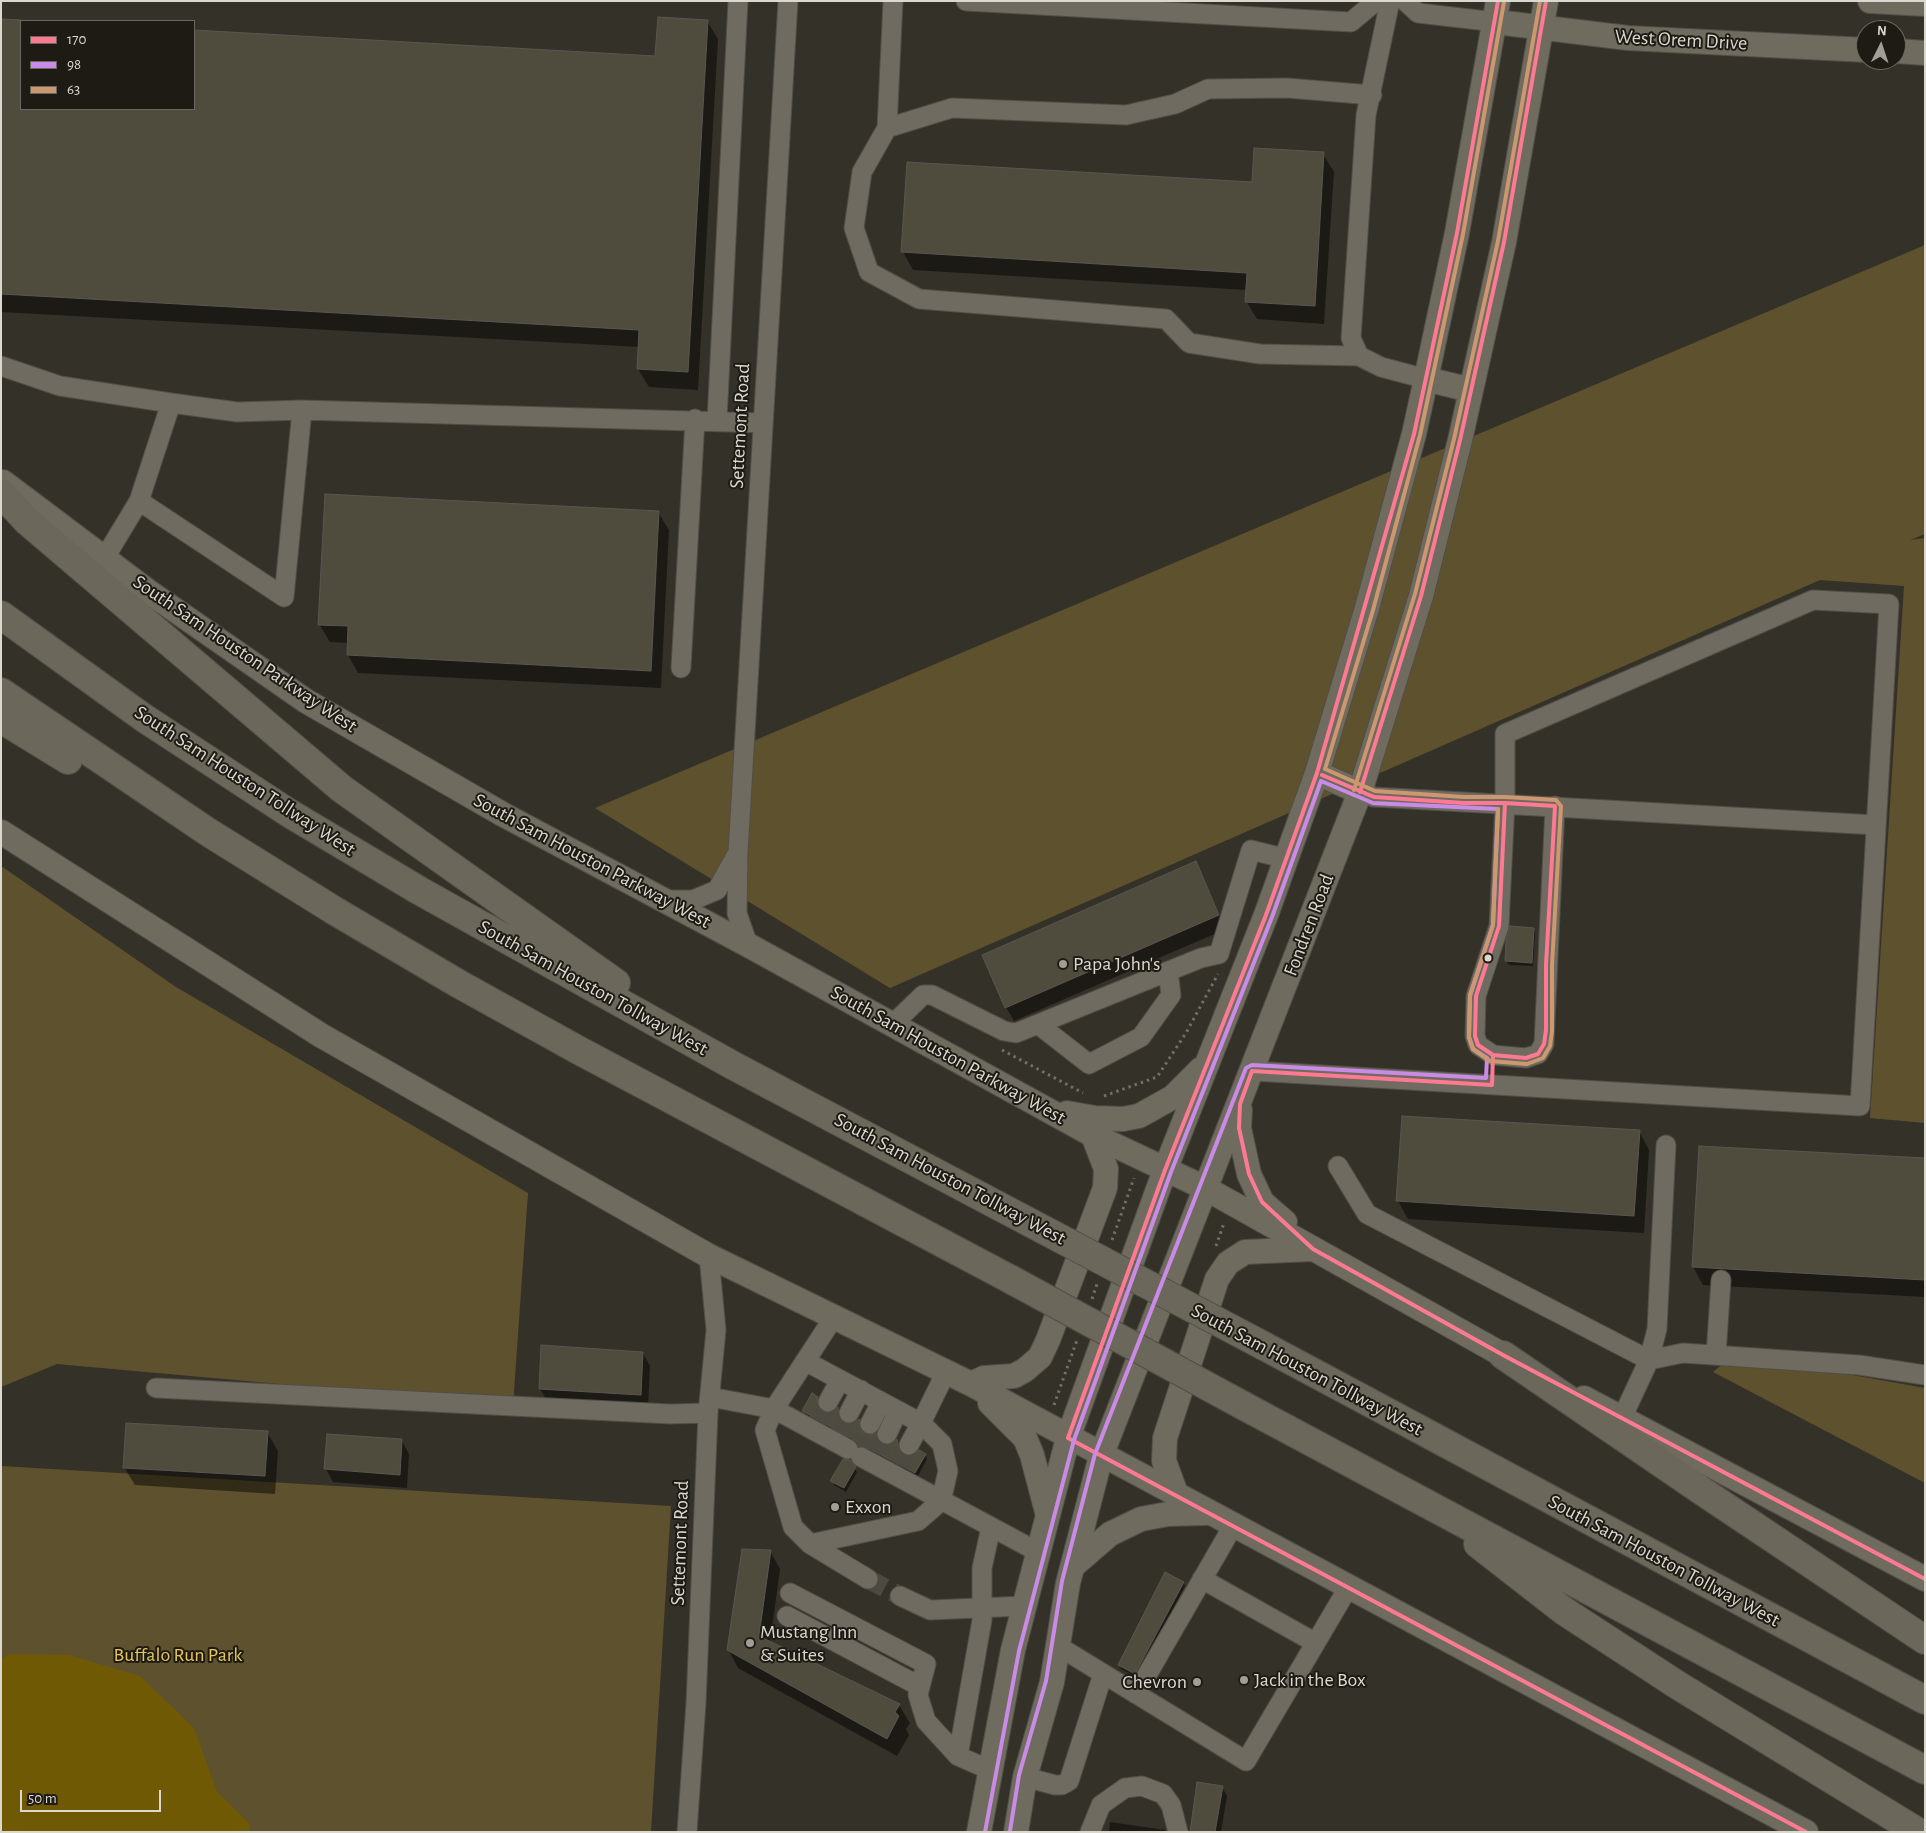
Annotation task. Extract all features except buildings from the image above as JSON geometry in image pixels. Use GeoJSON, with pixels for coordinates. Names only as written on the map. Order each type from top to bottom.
{"type":"FeatureCollection","features":[{"type":"Feature","properties":{"kind":"highway"},"geometry":{"type":"LineString","coordinates":[[1,493],[27,521],[342,789],[445,864],[734,1066]]}},
{"type":"Feature","properties":{"kind":"highway","name":"South Sam Houston Tollway West"},"geometry":{"type":"LineString","coordinates":[[1,614],[137,712],[289,813],[523,949],[734,1066],[1264,1346],[1925,1700]]}},
{"type":"Feature","properties":{"kind":"highway"},"geometry":{"type":"LineString","coordinates":[[1,692],[208,832],[335,911]]}},
{"type":"Feature","properties":{"kind":"highway"},"geometry":{"type":"LineString","coordinates":[[1,719],[76,765],[580,1051],[1010,1278],[1244,1406],[1925,1770]]}},
{"type":"Feature","properties":{"kind":"highway"},"geometry":{"type":"LineString","coordinates":[[1503,1355],[1925,1640]]}},
{"type":"Feature","properties":{"kind":"highway"},"geometry":{"type":"LineString","coordinates":[[1397,1487],[1457,1528],[1564,1611],[1679,1686],[1918,1832]]}},
{"type":"Feature","properties":{"kind":"main road","name":"Fondren Road"},"geometry":{"type":"LineString","coordinates":[[1016,1832],[1025,1777],[1052,1682],[1073,1566],[1101,1456],[1205,1188],[1240,1104],[1360,792],[1421,596],[1471,390],[1504,242],[1546,1]]}},
{"type":"Feature","properties":{"kind":"main road"},"geometry":{"type":"LineString","coordinates":[[1870,1],[1925,4]]}},
{"type":"Feature","properties":{"kind":"main road","name":"West Orem Drive"},"geometry":{"type":"LineString","coordinates":[[1497,12],[1542,27],[1628,38],[1856,49]]}},
{"type":"Feature","properties":{"kind":"main road"},"geometry":{"type":"LineString","coordinates":[[979,1832],[1013,1650],[1068,1438],[1165,1170],[1208,1062],[1230,960],[1286,859],[1317,773],[1366,608],[1414,434],[1457,233],[1497,12]]}},
{"type":"Feature","properties":{"kind":"main road"},"geometry":{"type":"LineString","coordinates":[[1906,51],[1925,52]]}},
{"type":"Feature","properties":{"kind":"main road"},"geometry":{"type":"LineString","coordinates":[[1426,378],[1471,390]]}},
{"type":"Feature","properties":{"kind":"main road","name":"South Sam Houston Parkway West"},"geometry":{"type":"LineString","coordinates":[[1,481],[104,559],[306,701],[504,815],[748,944],[1093,1135],[1205,1188],[1503,1355],[1925,1579]]}},
{"type":"Feature","properties":{"kind":"main road"},"geometry":{"type":"LineString","coordinates":[[1317,773],[1360,792]]}},
{"type":"Feature","properties":{"kind":"main road"},"geometry":{"type":"LineString","coordinates":[[1,832],[322,1036],[709,1256],[971,1384],[1101,1456],[1806,1832]]}},
{"type":"Feature","properties":{"kind":"main road"},"geometry":{"type":"LineString","coordinates":[[1049,1110],[1095,1118],[1123,1119],[1139,1116],[1173,1097],[1208,1062]]}},
{"type":"Feature","properties":{"kind":"main road"},"geometry":{"type":"LineString","coordinates":[[1240,1104],[1240,1128],[1245,1158],[1249,1174],[1262,1202],[1313,1249]]}},
{"type":"Feature","properties":{"kind":"main road"},"geometry":{"type":"LineString","coordinates":[[971,1384],[984,1378],[1014,1376],[1025,1370],[1040,1356],[1048,1340],[1104,1188],[1106,1169],[1093,1135]]}},
{"type":"Feature","properties":{"kind":"main road"},"geometry":{"type":"LineString","coordinates":[[1177,1496],[1164,1461],[1165,1438],[1217,1279],[1228,1263],[1245,1252],[1313,1249]]}},
{"type":"Feature","properties":{"kind":"main road"},"geometry":{"type":"LineString","coordinates":[[971,1384],[1025,1438],[1034,1461],[1048,1515]]}},
{"type":"Feature","properties":{"kind":"main road"},"geometry":{"type":"LineString","coordinates":[[1073,1566],[1110,1534],[1141,1519],[1168,1514],[1208,1513]]}},
{"type":"Feature","properties":{"kind":"main road"},"geometry":{"type":"LineString","coordinates":[[990,1770],[1025,1777]]}},
{"type":"Feature","properties":{"kind":"street"},"geometry":{"type":"LineString","coordinates":[[717,420],[738,1]]}},
{"type":"Feature","properties":{"kind":"street","name":"Settemont Road"},"geometry":{"type":"LineString","coordinates":[[748,944],[738,913],[738,853],[788,1]]}},
{"type":"Feature","properties":{"kind":"street"},"geometry":{"type":"LineString","coordinates":[[893,1],[888,128],[862,172],[854,228],[869,272],[919,300],[1166,319],[1189,342],[1260,354],[1359,356],[1381,367],[1426,378]]}},
{"type":"Feature","properties":{"kind":"street"},"geometry":{"type":"LineString","coordinates":[[966,1],[1351,22],[1376,1]]}},
{"type":"Feature","properties":{"kind":"street"},"geometry":{"type":"LineString","coordinates":[[1359,356],[1351,338],[1366,115],[1372,95],[1390,1]]}},
{"type":"Feature","properties":{"kind":"street"},"geometry":{"type":"LineString","coordinates":[[1405,1],[1418,13],[1497,12]]}},
{"type":"Feature","properties":{"kind":"street"},"geometry":{"type":"LineString","coordinates":[[888,128],[952,108],[1126,115],[1174,104],[1208,89],[1287,88],[1372,95]]}},
{"type":"Feature","properties":{"kind":"street"},"geometry":{"type":"LineString","coordinates":[[1,366],[60,386],[237,412],[302,410],[763,422]]}},
{"type":"Feature","properties":{"kind":"street"},"geometry":{"type":"LineString","coordinates":[[104,559],[139,501],[171,403]]}},
{"type":"Feature","properties":{"kind":"street"},"geometry":{"type":"LineString","coordinates":[[139,501],[284,597],[302,410]]}},
{"type":"Feature","properties":{"kind":"street"},"geometry":{"type":"LineString","coordinates":[[681,668],[695,419]]}},
{"type":"Feature","properties":{"kind":"street"},"geometry":{"type":"LineString","coordinates":[[1252,1071],[1860,1106],[1889,604],[1813,600],[1505,734],[1505,803],[1499,926],[1476,996],[1474,1036],[1478,1046],[1493,1055],[1526,1058],[1538,1054],[1544,1044],[1555,806]]}},
{"type":"Feature","properties":{"kind":"street"},"geometry":{"type":"LineString","coordinates":[[1360,792],[1374,797],[1876,824]]}},
{"type":"Feature","properties":{"kind":"street"},"geometry":{"type":"LineString","coordinates":[[892,1024],[923,995],[932,995],[1004,1030],[1016,1033],[1201,958],[1230,960],[1251,850],[1286,859]]}},
{"type":"Feature","properties":{"kind":"street","name":"Settemont Road"},"geometry":{"type":"LineString","coordinates":[[664,900],[693,900],[717,890],[738,853]]}},
{"type":"Feature","properties":{"kind":"street"},"geometry":{"type":"LineString","coordinates":[[1039,1025],[1089,1064],[1141,1037],[1171,996],[1168,971]]}},
{"type":"Feature","properties":{"kind":"street"},"geometry":{"type":"LineString","coordinates":[[1492,1085],[1493,1055]]}},
{"type":"Feature","properties":{"kind":"street"},"geometry":{"type":"LineString","coordinates":[[1622,1418],[1649,1360],[1657,1329],[1666,1145]]}},
{"type":"Feature","properties":{"kind":"street"},"geometry":{"type":"LineString","coordinates":[[1338,1166],[1367,1214],[1649,1360],[1683,1353],[1859,1365],[1925,1376]]}},
{"type":"Feature","properties":{"kind":"street","name":"Settemont Road"},"geometry":{"type":"LineString","coordinates":[[687,1832],[696,1703],[709,1405],[716,1330],[709,1256]]}},
{"type":"Feature","properties":{"kind":"street"},"geometry":{"type":"LineString","coordinates":[[1716,1355],[1721,1280]]}},
{"type":"Feature","properties":{"kind":"street"},"geometry":{"type":"LineString","coordinates":[[834,1317],[774,1409],[766,1430],[794,1527],[810,1544],[868,1579]]}},
{"type":"Feature","properties":{"kind":"street"},"geometry":{"type":"LineString","coordinates":[[805,1360],[920,1423],[942,1444],[948,1471],[941,1501],[918,1521],[810,1544]]}},
{"type":"Feature","properties":{"kind":"street"},"geometry":{"type":"LineString","coordinates":[[909,1445],[946,1372]]}},
{"type":"Feature","properties":{"kind":"street"},"geometry":{"type":"LineString","coordinates":[[828,1402],[840,1380]]}},
{"type":"Feature","properties":{"kind":"street"},"geometry":{"type":"LineString","coordinates":[[156,1388],[670,1414],[709,1405],[774,1409],[815,1426],[855,1450],[896,1470],[941,1501],[1038,1552]]}},
{"type":"Feature","properties":{"kind":"street"},"geometry":{"type":"LineString","coordinates":[[849,1413],[861,1390]]}},
{"type":"Feature","properties":{"kind":"street"},"geometry":{"type":"LineString","coordinates":[[870,1424],[881,1402]]}},
{"type":"Feature","properties":{"kind":"street"},"geometry":{"type":"LineString","coordinates":[[888,1434],[898,1411]]}},
{"type":"Feature","properties":{"kind":"street"},"geometry":{"type":"LineString","coordinates":[[1136,1694],[1233,1526]]}},
{"type":"Feature","properties":{"kind":"street"},"geometry":{"type":"LineString","coordinates":[[958,1756],[982,1620],[982,1568],[991,1527]]}},
{"type":"Feature","properties":{"kind":"street"},"geometry":{"type":"LineString","coordinates":[[1202,1579],[1314,1642]]}},
{"type":"Feature","properties":{"kind":"street"},"geometry":{"type":"LineString","coordinates":[[1058,1646],[1246,1761],[1314,1642],[1348,1588]]}},
{"type":"Feature","properties":{"kind":"street"},"geometry":{"type":"LineString","coordinates":[[790,1593],[926,1664],[918,1695],[926,1721],[958,1756],[990,1770]]}},
{"type":"Feature","properties":{"kind":"street"},"geometry":{"type":"LineString","coordinates":[[900,1596],[930,1610],[982,1606],[1024,1606]]}},
{"type":"Feature","properties":{"kind":"street"},"geometry":{"type":"LineString","coordinates":[[787,1616],[919,1686]]}},
{"type":"Feature","properties":{"kind":"street"},"geometry":{"type":"LineString","coordinates":[[1025,1777],[1055,1785],[1062,1785],[1069,1781],[1103,1674]]}},
{"type":"Feature","properties":{"kind":"street"},"geometry":{"type":"LineString","coordinates":[[1090,1832],[1101,1805],[1125,1788],[1142,1786],[1163,1794],[1171,1805],[1178,1832]]}},
{"type":"Feature","properties":{"kind":"path"},"geometry":{"type":"LineString","coordinates":[[1095,1100],[1157,1077],[1230,960]]}},
{"type":"Feature","properties":{"kind":"path"},"geometry":{"type":"LineString","coordinates":[[1000,1049],[1086,1095]]}},
{"type":"Feature","properties":{"kind":"path"},"geometry":{"type":"LineString","coordinates":[[1110,1248],[1135,1175]]}},
{"type":"Feature","properties":{"kind":"path"},"geometry":{"type":"LineString","coordinates":[[1090,1304],[1100,1276]]}},
{"type":"Feature","properties":{"kind":"path"},"geometry":{"type":"LineString","coordinates":[[1054,1405],[1080,1332]]}},
{"type":"Feature","properties":{"kind":"green space"},"geometry":{"type":"Polygon","coordinates":[[[1925,245],[1925,534],[1910,540],[1925,538],[1925,1123],[1870,1118],[1904,586],[1820,580],[890,988],[595,808],[1925,245]]]}},
{"type":"Feature","properties":{"kind":"green space"},"geometry":{"type":"Polygon","coordinates":[[[1,866],[176,987],[528,1193],[513,1405],[57,1364],[1,1387],[1,866]]]}},
{"type":"Feature","properties":{"kind":"green space"},"geometry":{"type":"Polygon","coordinates":[[[1735,1354],[1925,1388],[1925,1483],[1713,1372],[1735,1354]]]}},
{"type":"Feature","properties":{"kind":"green space","name":"Buffalo Run Park"},"geometry":{"type":"Polygon","coordinates":[[[1,1466],[671,1506],[651,1832],[1,1832],[1,1466]]]}},
{"type":"Feature","properties":{"kind":"shaded area"},"geometry":{"type":"Polygon","coordinates":[[[9,1654],[69,1655],[140,1676],[194,1728],[217,1792],[249,1823],[250,1832],[1,1832],[1,1659],[9,1654]]]}},
{"type":"Feature","properties":{"kind":"tunnel"},"geometry":{"type":"LineString","coordinates":[[818,1421],[828,1402]]}},
{"type":"Feature","properties":{"kind":"tunnel"},"geometry":{"type":"LineString","coordinates":[[839,1433],[849,1413]]}},
{"type":"Feature","properties":{"kind":"tunnel"},"geometry":{"type":"LineString","coordinates":[[855,1453],[870,1424]]}},
{"type":"Feature","properties":{"kind":"tunnel"},"geometry":{"type":"LineString","coordinates":[[878,1453],[887,1434]]}},
{"type":"Feature","properties":{"kind":"tunnel"},"geometry":{"type":"LineString","coordinates":[[899,1465],[909,1445]]}},
{"type":"Feature","properties":{"kind":"tunnel"},"geometry":{"type":"LineString","coordinates":[[868,1579],[900,1596]]}},
{"type":"Feature","properties":{"kind":"transit line","name":"170"},"geometry":{"type":"LineString","coordinates":[[1498,1],[1457,233],[1414,434],[1317,773],[1266,915],[1165,1170],[1068,1438],[1806,1832]]}},
{"type":"Feature","properties":{"kind":"transit line","name":"63"},"geometry":{"type":"LineString","coordinates":[[1354,790],[1415,594],[1454,439],[1498,241],[1540,1]]}},
{"type":"Feature","properties":{"kind":"transit line","name":"170"},"geometry":{"type":"LineString","coordinates":[[1360,792],[1421,596],[1460,440],[1504,242],[1546,1]]}},
{"type":"Feature","properties":{"kind":"transit line","name":"63"},"geometry":{"type":"LineString","coordinates":[[1504,2],[1463,234],[1420,435],[1373,610],[1325,769],[1375,791],[1464,797],[1505,797]]}},
{"type":"Feature","properties":{"kind":"transit line","name":"170"},"geometry":{"type":"LineString","coordinates":[[1322,775],[1374,797],[1464,803],[1505,803]]}},
{"type":"Feature","properties":{"kind":"transit line","name":"98"},"geometry":{"type":"LineString","coordinates":[[985,1832],[1019,1651],[1074,1440],[1171,1172],[1272,917],[1321,781],[1373,803],[1498,809],[1493,925],[1470,996],[1469,1037],[1473,1049],[1487,1058],[1486,1078],[1252,1065],[1246,1068],[1095,1454],[1062,1581],[1046,1681],[1019,1775],[1010,1831]]}},
{"type":"Feature","properties":{"kind":"transit line","name":"63"},"geometry":{"type":"LineString","coordinates":[[1498,809],[1493,925],[1470,995],[1469,1037],[1473,1049],[1490,1061],[1527,1064],[1543,1058],[1550,1046],[1552,1031],[1552,965],[1561,806],[1556,800],[1505,797]]}},
{"type":"Feature","properties":{"kind":"transit line","name":"170"},"geometry":{"type":"LineString","coordinates":[[1505,803],[1555,806],[1546,965],[1546,1030],[1544,1044],[1538,1054],[1526,1058],[1493,1055],[1478,1045],[1475,1036],[1476,996],[1499,926],[1505,803]]}},
{"type":"Feature","properties":{"kind":"transit line","name":"170"},"geometry":{"type":"LineString","coordinates":[[1493,1055],[1492,1085],[1252,1071],[1240,1104],[1239,1128],[1249,1174],[1262,1202],[1313,1249],[1503,1355],[1925,1579]]}},
{"type":"Feature","properties":{"kind":"place","name":"Papa John's"},"geometry":{"type":"Point","coordinates":[1063,964]}},
{"type":"Feature","properties":{"kind":"place","name":"Exxon"},"geometry":{"type":"Point","coordinates":[835,1507]}},
{"type":"Feature","properties":{"kind":"place","name":"Mustang Inn & Suites"},"geometry":{"type":"Point","coordinates":[750,1643]}},
{"type":"Feature","properties":{"kind":"place","name":"Jack in the Box"},"geometry":{"type":"Point","coordinates":[1244,1680]}},
{"type":"Feature","properties":{"kind":"place","name":"Chevron"},"geometry":{"type":"Point","coordinates":[1197,1682]}}]}
